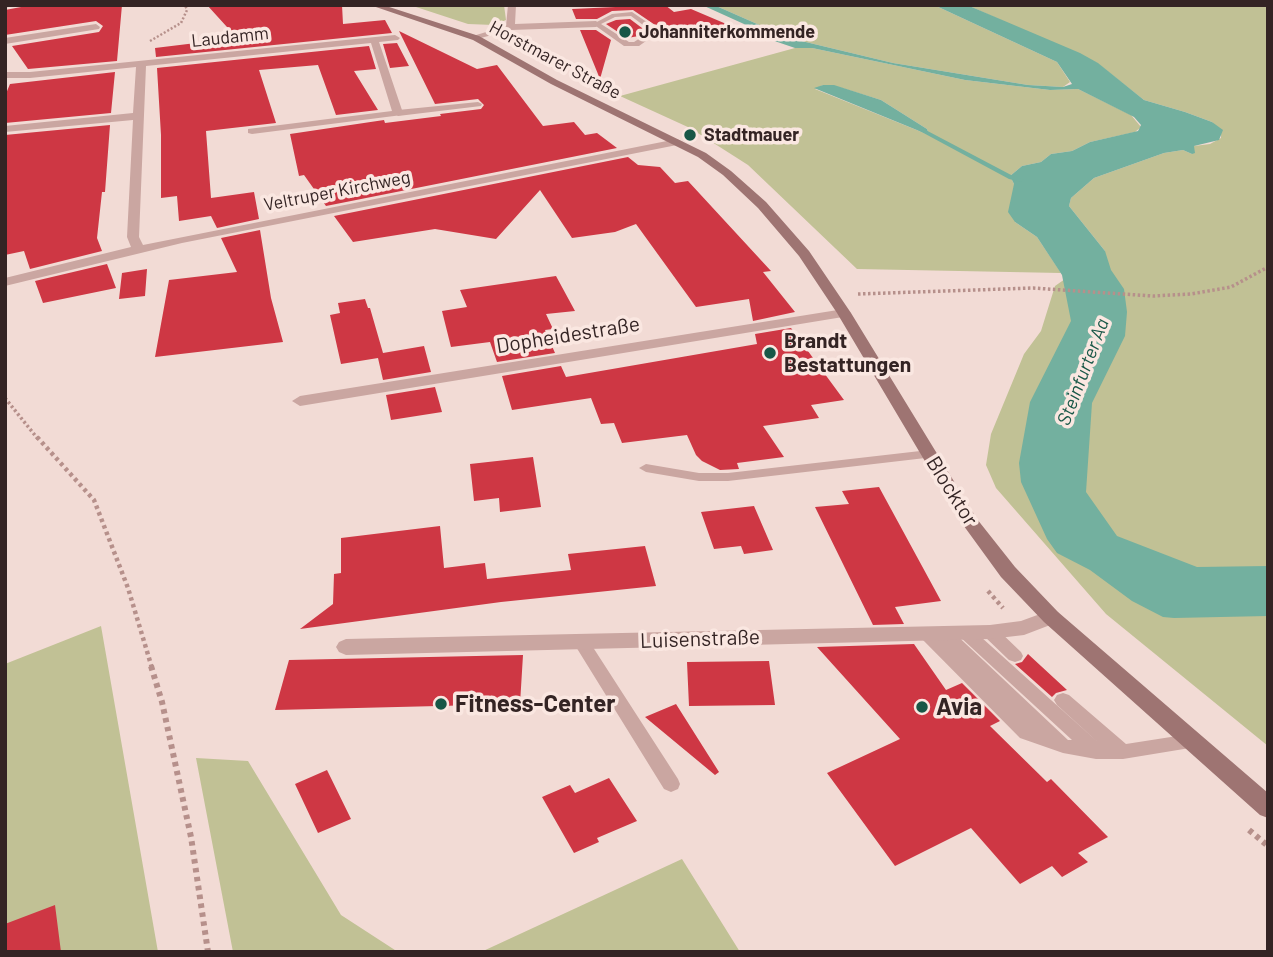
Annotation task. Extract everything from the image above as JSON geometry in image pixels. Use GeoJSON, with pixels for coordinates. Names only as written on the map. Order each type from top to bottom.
{"type":"FeatureCollection","features":[{"type":"Feature","properties":{"kind":"main road","name":"Horstmarer Straße"},"geometry":{"type":"LineString","coordinates":[[373,5],[476,38],[554,82],[677,142]]}},
{"type":"Feature","properties":{"kind":"main road","name":"Blocktor"},"geometry":{"type":"LineString","coordinates":[[677,142],[727,173],[788,233],[844,313],[970,522],[1008,572],[1051,617],[1268,808]]}},
{"type":"Feature","properties":{"kind":"street"},"geometry":{"type":"LineString","coordinates":[[5,6],[12,5]]}},
{"type":"Feature","properties":{"kind":"street"},"geometry":{"type":"LineString","coordinates":[[510,27],[512,5]]}},
{"type":"Feature","properties":{"kind":"street"},"geometry":{"type":"LineString","coordinates":[[476,38],[510,27],[596,24]]}},
{"type":"Feature","properties":{"kind":"street"},"geometry":{"type":"LineString","coordinates":[[5,41],[96,27]]}},
{"type":"Feature","properties":{"kind":"street","name":"Laudamm"},"geometry":{"type":"LineString","coordinates":[[5,75],[30,75],[395,38]]}},
{"type":"Feature","properties":{"kind":"street"},"geometry":{"type":"LineString","coordinates":[[252,131],[398,113],[374,40]]}},
{"type":"Feature","properties":{"kind":"street"},"geometry":{"type":"LineString","coordinates":[[138,249],[133,237],[141,64]]}},
{"type":"Feature","properties":{"kind":"street"},"geometry":{"type":"LineString","coordinates":[[5,129],[137,116]]}},
{"type":"Feature","properties":{"kind":"street","name":"Veltruper Kirchweg"},"geometry":{"type":"LineString","coordinates":[[5,282],[138,249],[677,142]]}},
{"type":"Feature","properties":{"kind":"street","name":"Dopheidestraße"},"geometry":{"type":"LineString","coordinates":[[300,401],[844,313]]}},
{"type":"Feature","properties":{"kind":"street","name":"Luisenstraße"},"geometry":{"type":"LineString","coordinates":[[346,647],[990,632],[1024,628],[1051,617]]}},
{"type":"Feature","properties":{"kind":"lane"},"geometry":{"type":"LineString","coordinates":[[632,14],[656,31],[639,43],[629,45],[596,24],[614,15],[632,14]]}},
{"type":"Feature","properties":{"kind":"lane"},"geometry":{"type":"LineString","coordinates":[[398,113],[478,104]]}},
{"type":"Feature","properties":{"kind":"lane"},"geometry":{"type":"LineString","coordinates":[[646,468],[699,477],[728,477],[929,454]]}},
{"type":"Feature","properties":{"kind":"lane"},"geometry":{"type":"LineString","coordinates":[[965,632],[1097,752]]}},
{"type":"Feature","properties":{"kind":"lane"},"geometry":{"type":"LineString","coordinates":[[990,632],[1015,656]]}},
{"type":"Feature","properties":{"kind":"lane"},"geometry":{"type":"LineString","coordinates":[[935,633],[1026,733],[1063,746],[1097,752],[1123,752],[1190,741]]}},
{"type":"Feature","properties":{"kind":"lane"},"geometry":{"type":"LineString","coordinates":[[581,642],[671,783]]}},
{"type":"Feature","properties":{"kind":"lane"},"geometry":{"type":"LineString","coordinates":[[1063,700],[1123,752]]}},
{"type":"Feature","properties":{"kind":"path"},"geometry":{"type":"LineString","coordinates":[[141,64],[146,46],[181,23],[187,10],[185,5]]}},
{"type":"Feature","properties":{"kind":"path"},"geometry":{"type":"LineString","coordinates":[[831,294],[1033,288],[1153,296],[1213,291],[1231,286],[1268,267]]}},
{"type":"Feature","properties":{"kind":"path"},"geometry":{"type":"LineString","coordinates":[[5,398],[59,464],[94,500],[128,588],[162,702],[191,837],[208,952]]}},
{"type":"Feature","properties":{"kind":"green space"},"geometry":{"type":"Polygon","coordinates":[[[504,5],[506,20],[494,25],[468,24],[416,7],[504,5]]]}},
{"type":"Feature","properties":{"kind":"green space"},"geometry":{"type":"Polygon","coordinates":[[[714,5],[934,5],[1057,62],[1070,82],[1063,87],[1028,85],[893,63],[789,38],[714,5]]]}},
{"type":"Feature","properties":{"kind":"green space"},"geometry":{"type":"Polygon","coordinates":[[[967,5],[1268,5],[1268,746],[1106,614],[996,488],[986,465],[991,434],[1024,354],[1041,331],[1055,286],[1105,251],[1069,206],[1071,198],[1094,178],[1164,153],[1183,150],[1192,154],[1194,146],[1210,144],[1221,138],[1221,134],[1212,122],[1144,100],[1097,63],[967,5]]]}},
{"type":"Feature","properties":{"kind":"green space"},"geometry":{"type":"Polygon","coordinates":[[[795,48],[812,48],[965,80],[1050,90],[1078,89],[1131,115],[1141,127],[1135,132],[1090,142],[1072,151],[1051,154],[1041,162],[1022,166],[1010,176],[1014,184],[1015,222],[1037,237],[1061,273],[857,269],[748,165],[690,128],[620,96],[795,48]],[[823,85],[815,89],[929,135],[927,129],[881,100],[823,85]]]}},
{"type":"Feature","properties":{"kind":"green space"},"geometry":{"type":"Polygon","coordinates":[[[101,626],[158,952],[5,952],[5,664],[101,626]]]}},
{"type":"Feature","properties":{"kind":"green space"},"geometry":{"type":"Polygon","coordinates":[[[196,758],[248,761],[341,915],[398,952],[233,952],[196,758]]]}},
{"type":"Feature","properties":{"kind":"green space"},"geometry":{"type":"Polygon","coordinates":[[[682,859],[740,952],[481,952],[682,859]]]}},
{"type":"Feature","properties":{"kind":"water","name":"Steinfurter Aa"},"geometry":{"type":"Polygon","coordinates":[[[702,5],[714,5],[789,38],[893,63],[1028,85],[1063,87],[1072,84],[1057,62],[934,5],[967,5],[1080,53],[1098,63],[1144,100],[1212,122],[1223,130],[1219,140],[1194,146],[1195,153],[1183,150],[1164,153],[1094,178],[1071,198],[1069,206],[1105,251],[1111,270],[1124,289],[1127,312],[1125,336],[1092,403],[1086,492],[1117,536],[1197,567],[1268,566],[1268,616],[1163,617],[1132,601],[1090,570],[1057,553],[1047,539],[1021,482],[1019,463],[1030,402],[1071,321],[1062,275],[1037,237],[1015,222],[1008,212],[1014,184],[1010,176],[1022,166],[1041,162],[1051,154],[1072,151],[1090,142],[1138,131],[1141,125],[1134,117],[1078,89],[1050,90],[965,80],[812,48],[795,48],[754,34],[755,29],[702,5]]]}},
{"type":"Feature","properties":{"kind":"water"},"geometry":{"type":"Polygon","coordinates":[[[834,85],[881,100],[927,129],[929,135],[814,88],[834,85]]]}},
{"type":"Feature","properties":{"kind":"building"},"geometry":{"type":"Polygon","coordinates":[[[32,5],[122,5],[117,61],[28,69],[12,46],[99,32],[103,26],[96,21],[5,35],[5,10],[32,5]]]}},
{"type":"Feature","properties":{"kind":"building"},"geometry":{"type":"Polygon","coordinates":[[[207,5],[342,5],[343,24],[385,20],[392,33],[156,57],[155,48],[237,38],[207,5]]]}},
{"type":"Feature","properties":{"kind":"building"},"geometry":{"type":"Polygon","coordinates":[[[665,5],[674,12],[691,9],[731,26],[716,30],[720,31],[667,41],[658,36],[661,29],[633,10],[612,11],[597,19],[576,19],[572,9],[665,5]]]}},
{"type":"Feature","properties":{"kind":"building"},"geometry":{"type":"Polygon","coordinates":[[[630,19],[646,31],[639,36],[627,38],[606,24],[616,20],[630,19]]]}},
{"type":"Feature","properties":{"kind":"building"},"geometry":{"type":"Polygon","coordinates":[[[580,30],[596,30],[611,40],[600,79],[580,30]]]}},
{"type":"Feature","properties":{"kind":"building"},"geometry":{"type":"Polygon","coordinates":[[[399,31],[477,69],[497,65],[543,126],[574,122],[585,135],[597,133],[617,148],[326,206],[304,175],[299,176],[290,134],[384,120],[385,123],[441,116],[440,114],[481,109],[484,105],[478,99],[435,104],[399,31]]]}},
{"type":"Feature","properties":{"kind":"building"},"geometry":{"type":"Polygon","coordinates":[[[397,43],[409,66],[390,68],[383,44],[397,43]]]}},
{"type":"Feature","properties":{"kind":"building"},"geometry":{"type":"Polygon","coordinates":[[[369,46],[376,69],[354,71],[378,110],[336,115],[318,65],[259,70],[276,123],[206,131],[211,198],[254,192],[259,219],[217,228],[211,216],[179,221],[177,196],[161,198],[157,68],[369,46]]]}},
{"type":"Feature","properties":{"kind":"building"},"geometry":{"type":"Polygon","coordinates":[[[115,72],[111,113],[5,123],[5,96],[10,84],[115,72]]]}},
{"type":"Feature","properties":{"kind":"building"},"geometry":{"type":"Polygon","coordinates":[[[110,125],[105,192],[102,192],[97,238],[102,251],[30,269],[24,251],[5,255],[5,135],[110,125]]]}},
{"type":"Feature","properties":{"kind":"building"},"geometry":{"type":"Polygon","coordinates":[[[628,157],[638,165],[660,167],[675,183],[688,181],[771,271],[763,272],[795,312],[753,321],[749,299],[696,307],[636,224],[615,232],[572,238],[540,190],[496,239],[435,229],[353,242],[334,216],[628,157]]]}},
{"type":"Feature","properties":{"kind":"building"},"geometry":{"type":"Polygon","coordinates":[[[260,230],[271,298],[283,342],[155,357],[169,280],[237,272],[221,238],[260,230]]]}},
{"type":"Feature","properties":{"kind":"building"},"geometry":{"type":"Polygon","coordinates":[[[107,264],[116,288],[43,303],[35,281],[107,264]]]}},
{"type":"Feature","properties":{"kind":"building"},"geometry":{"type":"Polygon","coordinates":[[[147,269],[145,296],[119,299],[122,273],[147,269]]]}},
{"type":"Feature","properties":{"kind":"building"},"geometry":{"type":"Polygon","coordinates":[[[556,276],[575,311],[546,314],[553,329],[545,330],[555,353],[497,362],[490,342],[451,347],[442,311],[467,307],[460,290],[556,276]]]}},
{"type":"Feature","properties":{"kind":"building"},"geometry":{"type":"Polygon","coordinates":[[[365,299],[383,353],[424,346],[431,372],[383,380],[378,358],[341,364],[330,315],[340,313],[338,303],[365,299]]]}},
{"type":"Feature","properties":{"kind":"building"},"geometry":{"type":"Polygon","coordinates":[[[791,328],[844,400],[811,405],[819,418],[763,426],[784,457],[737,463],[739,469],[720,470],[702,461],[696,455],[687,435],[622,443],[614,423],[601,424],[591,398],[512,410],[502,376],[561,366],[566,377],[757,344],[755,334],[791,328]]]}},
{"type":"Feature","properties":{"kind":"building"},"geometry":{"type":"Polygon","coordinates":[[[435,387],[442,412],[391,420],[386,395],[435,387]]]}},
{"type":"Feature","properties":{"kind":"building"},"geometry":{"type":"Polygon","coordinates":[[[533,457],[541,507],[500,512],[499,498],[474,501],[470,464],[533,457]]]}},
{"type":"Feature","properties":{"kind":"building"},"geometry":{"type":"Polygon","coordinates":[[[879,487],[941,601],[895,607],[904,624],[873,625],[815,507],[849,504],[842,491],[879,487]]]}},
{"type":"Feature","properties":{"kind":"building"},"geometry":{"type":"Polygon","coordinates":[[[754,506],[773,550],[744,554],[741,546],[714,549],[701,512],[754,506]]]}},
{"type":"Feature","properties":{"kind":"building"},"geometry":{"type":"Polygon","coordinates":[[[440,526],[444,568],[485,563],[487,579],[571,570],[568,554],[645,546],[656,586],[501,602],[300,629],[333,604],[334,574],[341,573],[341,538],[440,526]]]}},
{"type":"Feature","properties":{"kind":"building"},"geometry":{"type":"Polygon","coordinates":[[[914,644],[946,690],[962,683],[1000,721],[990,726],[1047,782],[1051,779],[1108,837],[1078,853],[1088,862],[1062,877],[1052,866],[1020,884],[971,828],[895,866],[827,773],[900,739],[817,647],[914,644]]]}},
{"type":"Feature","properties":{"kind":"building"},"geometry":{"type":"Polygon","coordinates":[[[1028,654],[1067,690],[1052,697],[1015,664],[1022,662],[1028,654]]]}},
{"type":"Feature","properties":{"kind":"building"},"geometry":{"type":"Polygon","coordinates":[[[523,655],[520,704],[275,710],[289,660],[523,655]]]}},
{"type":"Feature","properties":{"kind":"building"},"geometry":{"type":"Polygon","coordinates":[[[769,661],[775,705],[689,706],[687,662],[769,661]]]}},
{"type":"Feature","properties":{"kind":"building"},"geometry":{"type":"Polygon","coordinates":[[[676,704],[719,772],[715,775],[645,717],[676,704]]]}},
{"type":"Feature","properties":{"kind":"building"},"geometry":{"type":"Polygon","coordinates":[[[327,770],[351,819],[318,833],[295,784],[327,770]]]}},
{"type":"Feature","properties":{"kind":"building"},"geometry":{"type":"Polygon","coordinates":[[[609,778],[637,821],[597,838],[599,842],[574,853],[542,797],[570,785],[575,793],[609,778]]]}},
{"type":"Feature","properties":{"kind":"building"},"geometry":{"type":"Polygon","coordinates":[[[55,905],[61,952],[5,952],[5,924],[55,905]]]}},
{"type":"Feature","properties":{"kind":"waterway"},"geometry":{"type":"LineString","coordinates":[[920,129],[1011,178],[1022,180]]}},
{"type":"Feature","properties":{"kind":"place","name":"Johanniterkommende"},"geometry":{"type":"Point","coordinates":[625,32]}},
{"type":"Feature","properties":{"kind":"place","name":"Stadtmauer"},"geometry":{"type":"Point","coordinates":[690,135]}},
{"type":"Feature","properties":{"kind":"place","name":"Brandt Bestattungen"},"geometry":{"type":"Point","coordinates":[770,353]}},
{"type":"Feature","properties":{"kind":"place","name":"Fitness-Center"},"geometry":{"type":"Point","coordinates":[441,704]}},
{"type":"Feature","properties":{"kind":"place","name":"Avia"},"geometry":{"type":"Point","coordinates":[922,707]}}]}
